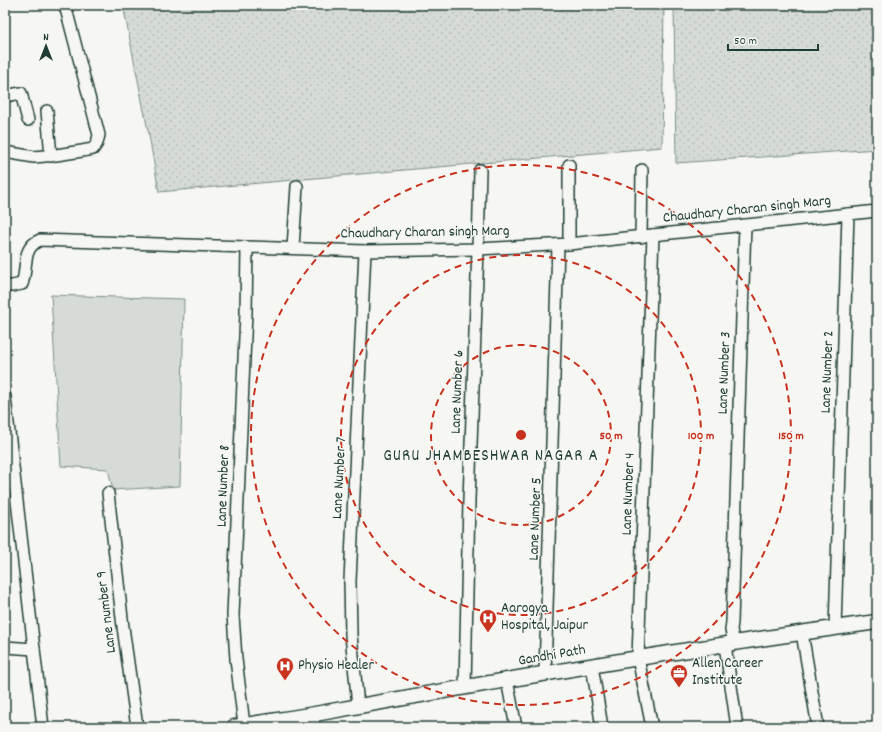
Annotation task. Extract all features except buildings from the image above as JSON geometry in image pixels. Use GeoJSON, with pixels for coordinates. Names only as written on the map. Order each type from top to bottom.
{"type":"FeatureCollection","features":[{"type":"Feature","properties":{"kind":"street"},"geometry":{"type":"LineString","coordinates":[[5,152],[34,156],[51,156],[93,149],[97,143],[98,135],[64,5]]}},
{"type":"Feature","properties":{"kind":"street"},"geometry":{"type":"LineString","coordinates":[[5,96],[21,93],[28,120]]}},
{"type":"Feature","properties":{"kind":"street"},"geometry":{"type":"LineString","coordinates":[[47,111],[51,156]]}},
{"type":"Feature","properties":{"kind":"street","name":"Lane Number 5"},"geometry":{"type":"LineString","coordinates":[[546,674],[564,245],[569,166]]}},
{"type":"Feature","properties":{"kind":"street","name":"Lane Number 6"},"geometry":{"type":"LineString","coordinates":[[466,687],[469,500],[480,170]]}},
{"type":"Feature","properties":{"kind":"street","name":"Lane Number 4"},"geometry":{"type":"LineString","coordinates":[[642,170],[647,236],[638,658],[652,727]]}},
{"type":"Feature","properties":{"kind":"street"},"geometry":{"type":"LineString","coordinates":[[293,248],[296,186]]}},
{"type":"Feature","properties":{"kind":"street","name":"Chaudhary Charan singh Marg"},"geometry":{"type":"LineString","coordinates":[[5,286],[22,284],[25,276],[27,252],[32,244],[40,240],[365,251],[478,249],[564,245],[877,211]]}},
{"type":"Feature","properties":{"kind":"street","name":"Lane Number 2"},"geometry":{"type":"LineString","coordinates":[[835,628],[848,214]]}},
{"type":"Feature","properties":{"kind":"street","name":"Lane Number 3"},"geometry":{"type":"LineString","coordinates":[[737,727],[729,644],[732,622],[745,225]]}},
{"type":"Feature","properties":{"kind":"street","name":"Lane Number 8"},"geometry":{"type":"LineString","coordinates":[[239,726],[233,615],[246,313],[247,248]]}},
{"type":"Feature","properties":{"kind":"street","name":"Lane Number 7"},"geometry":{"type":"LineString","coordinates":[[358,706],[351,634],[350,581],[365,251]]}},
{"type":"Feature","properties":{"kind":"street"},"geometry":{"type":"LineString","coordinates":[[5,397],[43,727]]}},
{"type":"Feature","properties":{"kind":"street","name":"Lane number 9"},"geometry":{"type":"LineString","coordinates":[[108,493],[123,627],[137,727]]}},
{"type":"Feature","properties":{"kind":"street","name":"Gandhi Path"},"geometry":{"type":"LineString","coordinates":[[239,726],[313,721],[358,706],[466,687],[638,658],[877,622]]}},
{"type":"Feature","properties":{"kind":"street"},"geometry":{"type":"LineString","coordinates":[[802,633],[818,727]]}},
{"type":"Feature","properties":{"kind":"street"},"geometry":{"type":"LineString","coordinates":[[5,647],[34,649]]}},
{"type":"Feature","properties":{"kind":"street"},"geometry":{"type":"LineString","coordinates":[[592,666],[602,727]]}},
{"type":"Feature","properties":{"kind":"street"},"geometry":{"type":"LineString","coordinates":[[507,680],[516,727]]}},
{"type":"Feature","properties":{"kind":"shaded area"},"geometry":{"type":"Polygon","coordinates":[[[123,5],[664,5],[662,147],[159,192],[123,5]]]}},
{"type":"Feature","properties":{"kind":"shaded area"},"geometry":{"type":"Polygon","coordinates":[[[674,5],[877,5],[877,149],[676,163],[674,5]]]}},
{"type":"Feature","properties":{"kind":"shaded area"},"geometry":{"type":"Polygon","coordinates":[[[51,295],[184,299],[180,486],[113,490],[108,469],[61,466],[51,295]]]}},
{"type":"Feature","properties":{"kind":"place","name":"Aarogya Hospital, Jaipur"},"geometry":{"type":"Point","coordinates":[488,633]}},
{"type":"Feature","properties":{"kind":"place","name":"Physio Healer"},"geometry":{"type":"Point","coordinates":[285,681]}},
{"type":"Feature","properties":{"kind":"place","name":"Allen Career Institute"},"geometry":{"type":"Point","coordinates":[679,688]}},
{"type":"Feature","properties":{"kind":"district","name":"GURU JHAMBESHWAR NAGAR A"},"geometry":{"type":"Point","coordinates":[491,457]}}]}
